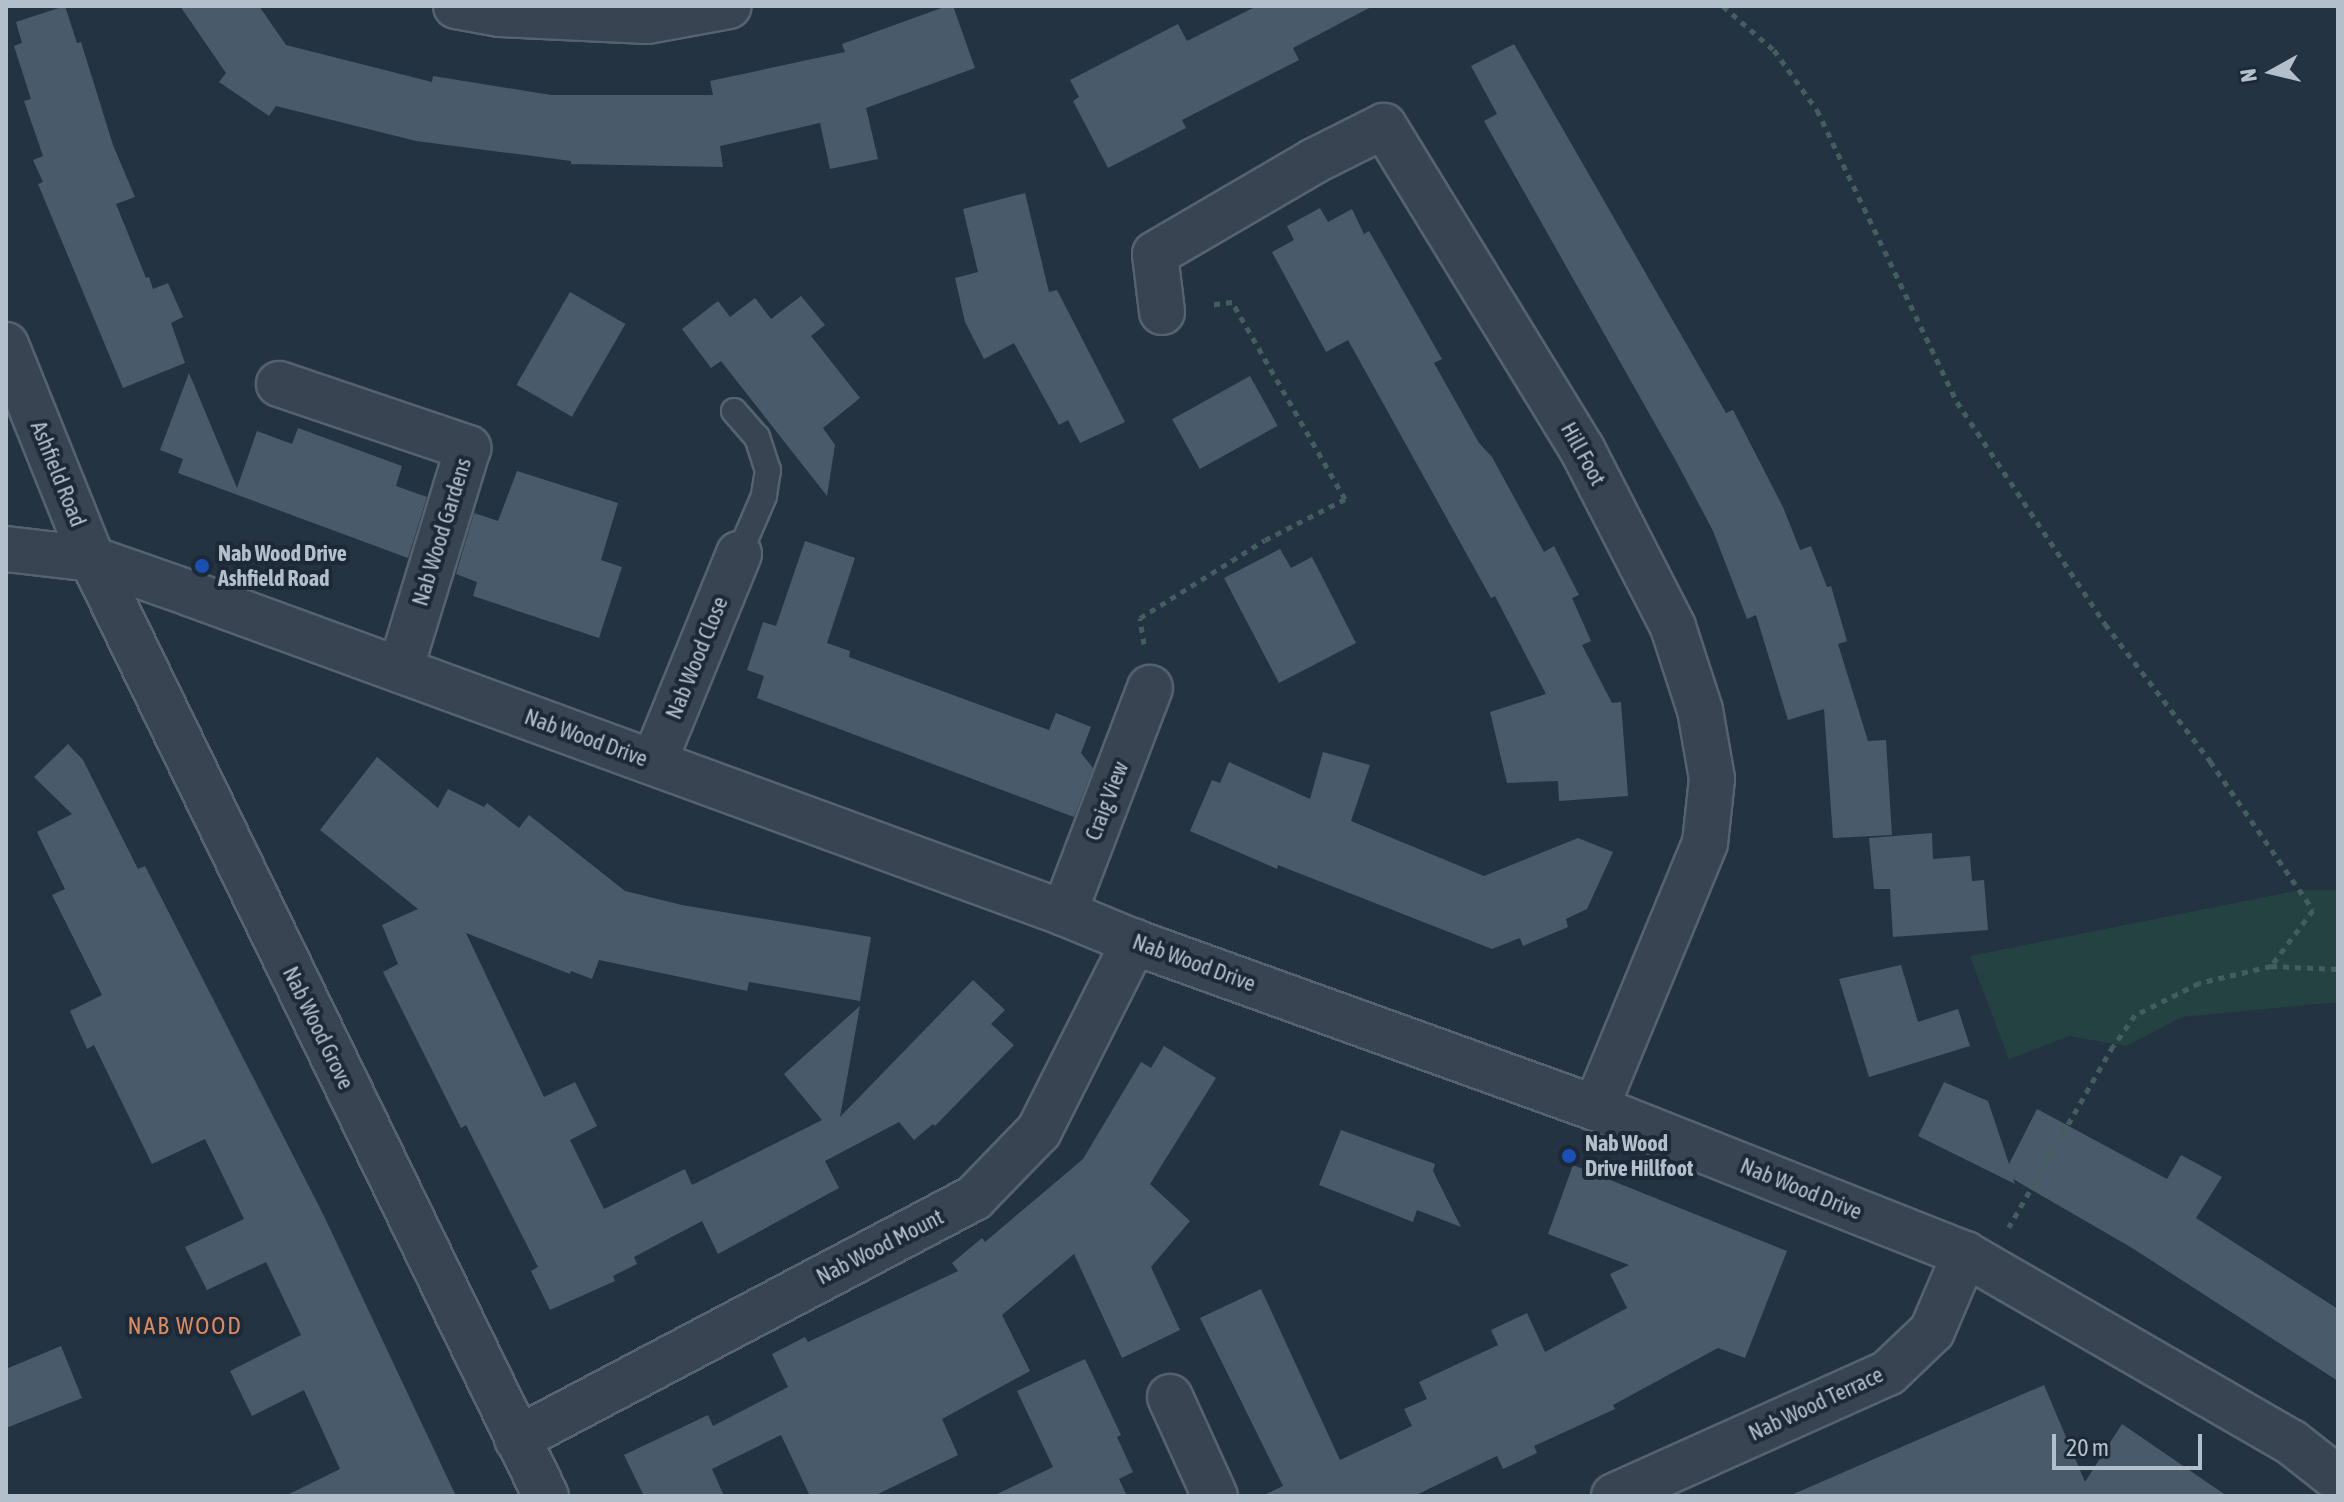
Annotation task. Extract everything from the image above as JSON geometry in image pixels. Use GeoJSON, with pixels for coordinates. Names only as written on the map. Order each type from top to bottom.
{"type":"FeatureCollection","features":[{"type":"Feature","properties":{"kind":"street"},"geometry":{"type":"LineString","coordinates":[[456,6],[500,14],[647,21],[729,6]]}},
{"type":"Feature","properties":{"kind":"street","name":"Hill Foot"},"geometry":{"type":"LineString","coordinates":[[1162,312],[1155,254],[1314,161],[1384,126],[1582,449],[1673,627],[1700,710],[1712,779],[1705,843],[1596,1108]]}},
{"type":"Feature","properties":{"kind":"street","name":"Ashfield Road"},"geometry":{"type":"LineString","coordinates":[[6,345],[92,559]]}},
{"type":"Feature","properties":{"kind":"street","name":"Nab Wood Gardens"},"geometry":{"type":"LineString","coordinates":[[279,384],[468,448],[400,670]]}},
{"type":"Feature","properties":{"kind":"street","name":"Nab Wood Drive"},"geometry":{"type":"LineString","coordinates":[[6,549],[92,559],[654,762],[1064,913],[1134,942],[1596,1108],[1965,1254],[2291,1442],[2338,1479]]}},
{"type":"Feature","properties":{"kind":"street","name":"Nab Wood Close"},"geometry":{"type":"LineString","coordinates":[[654,762],[739,554]]}},
{"type":"Feature","properties":{"kind":"street","name":"Nab Wood Grove"},"geometry":{"type":"LineString","coordinates":[[92,559],[546,1496]]}},
{"type":"Feature","properties":{"kind":"street","name":"Craig View"},"geometry":{"type":"LineString","coordinates":[[1064,913],[1150,688]]}},
{"type":"Feature","properties":{"kind":"street","name":"Nab Wood Mount"},"geometry":{"type":"LineString","coordinates":[[517,1439],[974,1198],[1039,1131],[1134,942]]}},
{"type":"Feature","properties":{"kind":"street","name":"Nab Wood Terrace"},"geometry":{"type":"LineString","coordinates":[[1614,1496],[1888,1373],[1932,1331],[1965,1254]]}},
{"type":"Feature","properties":{"kind":"street"},"geometry":{"type":"LineString","coordinates":[[1170,1397],[1215,1496]]}},
{"type":"Feature","properties":{"kind":"lane"},"geometry":{"type":"LineString","coordinates":[[734,411],[757,437],[768,470],[764,496],[739,554]]}},
{"type":"Feature","properties":{"kind":"path"},"geometry":{"type":"LineString","coordinates":[[1723,6],[1774,50],[1817,110],[1957,402],[2069,573],[2210,761],[2313,910],[2271,966]]}},
{"type":"Feature","properties":{"kind":"path"},"geometry":{"type":"LineString","coordinates":[[1150,688],[1140,618],[1265,540],[1345,499],[1232,302],[1162,312]]}},
{"type":"Feature","properties":{"kind":"path"},"geometry":{"type":"LineString","coordinates":[[1965,1254],[2004,1236],[2113,1046],[2135,1015],[2199,983],[2271,966],[2338,969]]}},
{"type":"Feature","properties":{"kind":"green space"},"geometry":{"type":"Polygon","coordinates":[[[2300,890],[2338,890],[2338,1002],[2182,1017],[2126,1046],[2069,1036],[2009,1059],[1970,956],[2300,890]]]}},
{"type":"Feature","properties":{"kind":"building"},"geometry":{"type":"Polygon","coordinates":[[[65,6],[77,43],[81,42],[113,145],[135,197],[116,204],[146,278],[149,277],[153,289],[168,283],[183,317],[171,323],[185,363],[123,388],[38,184],[43,182],[33,160],[43,156],[24,101],[31,99],[14,46],[22,43],[16,22],[65,6]]]}},
{"type":"Feature","properties":{"kind":"building"},"geometry":{"type":"Polygon","coordinates":[[[180,6],[259,6],[286,45],[432,82],[433,76],[551,95],[713,95],[710,81],[845,52],[842,44],[953,6],[975,68],[866,108],[878,159],[830,169],[820,123],[720,146],[723,167],[571,164],[571,161],[416,141],[276,106],[269,116],[219,82],[226,73],[180,6]]]}},
{"type":"Feature","properties":{"kind":"building"},"geometry":{"type":"Polygon","coordinates":[[[1257,6],[1373,6],[1293,48],[1299,60],[1182,120],[1186,128],[1108,168],[1073,101],[1079,97],[1070,80],[1178,24],[1187,41],[1257,6]]]}},
{"type":"Feature","properties":{"kind":"building"},"geometry":{"type":"Polygon","coordinates":[[[1514,44],[1726,413],[1733,410],[1783,507],[1800,550],[1811,546],[1827,587],[1831,586],[1847,641],[1838,644],[1868,741],[1886,740],[1892,835],[1833,838],[1824,709],[1788,720],[1756,615],[1747,619],[1713,531],[1484,121],[1497,114],[1471,66],[1514,44]]]}},
{"type":"Feature","properties":{"kind":"building"},"geometry":{"type":"Polygon","coordinates":[[[1025,193],[1049,292],[1057,290],[1125,422],[1080,443],[1068,420],[1059,425],[1014,343],[984,359],[965,322],[955,278],[978,272],[963,209],[1025,193]]]}},
{"type":"Feature","properties":{"kind":"building"},"geometry":{"type":"Polygon","coordinates":[[[1320,208],[1328,222],[1352,209],[1364,234],[1369,231],[1442,359],[1434,363],[1479,443],[1492,457],[1544,552],[1554,546],[1579,595],[1572,598],[1591,641],[1582,645],[1612,703],[1621,702],[1628,796],[1559,801],[1558,781],[1507,783],[1490,712],[1546,694],[1495,596],[1491,598],[1348,340],[1326,352],[1272,252],[1294,240],[1287,226],[1320,208]]]}},
{"type":"Feature","properties":{"kind":"building"},"geometry":{"type":"Polygon","coordinates":[[[570,292],[625,324],[572,417],[516,385],[570,292]]]}},
{"type":"Feature","properties":{"kind":"building"},"geometry":{"type":"Polygon","coordinates":[[[801,296],[825,325],[811,336],[860,398],[823,428],[835,445],[827,496],[721,361],[711,368],[682,329],[718,301],[730,317],[755,298],[771,319],[801,296]]]}},
{"type":"Feature","properties":{"kind":"building"},"geometry":{"type":"Polygon","coordinates":[[[189,373],[237,488],[257,431],[292,444],[298,428],[402,466],[396,486],[427,497],[408,558],[178,473],[183,459],[160,450],[189,373]]]}},
{"type":"Feature","properties":{"kind":"building"},"geometry":{"type":"Polygon","coordinates":[[[1250,376],[1278,426],[1200,469],[1172,419],[1250,376]]]}},
{"type":"Feature","properties":{"kind":"building"},"geometry":{"type":"Polygon","coordinates":[[[517,471],[618,503],[601,560],[622,567],[599,638],[473,596],[477,582],[456,574],[474,513],[498,521],[517,471]]]}},
{"type":"Feature","properties":{"kind":"building"},"geometry":{"type":"Polygon","coordinates":[[[805,541],[855,558],[827,643],[850,651],[849,657],[1049,730],[1056,713],[1091,727],[1081,753],[1093,768],[1074,817],[757,698],[764,676],[747,670],[763,622],[776,626],[805,541]]]}},
{"type":"Feature","properties":{"kind":"building"},"geometry":{"type":"Polygon","coordinates":[[[1280,549],[1291,568],[1312,557],[1356,643],[1279,683],[1224,578],[1280,549]]]}},
{"type":"Feature","properties":{"kind":"building"},"geometry":{"type":"Polygon","coordinates":[[[68,744],[83,760],[138,869],[145,866],[323,1214],[456,1496],[285,1496],[340,1469],[304,1390],[252,1416],[230,1371],[301,1335],[266,1262],[207,1290],[185,1247],[244,1219],[205,1139],[152,1164],[94,1045],[87,1049],[70,1011],[102,995],[52,895],[65,889],[37,832],[72,814],[34,777],[68,744]]]}},
{"type":"Feature","properties":{"kind":"building"},"geometry":{"type":"Polygon","coordinates":[[[1323,752],[1370,765],[1351,821],[1484,876],[1578,838],[1613,852],[1587,909],[1566,919],[1568,927],[1523,946],[1520,938],[1492,949],[1278,865],[1277,869],[1190,831],[1212,780],[1220,783],[1229,762],[1310,799],[1323,752]]]}},
{"type":"Feature","properties":{"kind":"building"},"geometry":{"type":"Polygon","coordinates":[[[377,757],[438,808],[448,789],[484,807],[487,803],[519,828],[529,815],[625,891],[682,905],[871,937],[860,1001],[749,982],[747,991],[599,960],[592,979],[571,971],[570,974],[466,933],[544,1097],[575,1082],[597,1126],[570,1140],[604,1209],[685,1169],[692,1185],[822,1120],[784,1074],[860,1006],[840,1117],[973,980],[1005,1010],[991,1024],[1014,1045],[935,1126],[933,1124],[914,1140],[899,1122],[825,1161],[839,1188],[718,1254],[702,1221],[634,1257],[637,1264],[613,1276],[615,1281],[550,1310],[531,1271],[538,1267],[466,1125],[461,1128],[383,972],[398,964],[382,925],[418,909],[320,830],[377,757]]]}},
{"type":"Feature","properties":{"kind":"building"},"geometry":{"type":"Polygon","coordinates":[[[1932,833],[1933,859],[1970,856],[1972,881],[1984,880],[1988,930],[1893,937],[1890,889],[1874,889],[1869,838],[1932,833]]]}},
{"type":"Feature","properties":{"kind":"building"},"geometry":{"type":"Polygon","coordinates":[[[1901,965],[1918,1022],[1958,1009],[1970,1046],[1869,1077],[1839,979],[1901,965]]]}},
{"type":"Feature","properties":{"kind":"building"},"geometry":{"type":"Polygon","coordinates":[[[1164,1046],[1216,1078],[1150,1184],[1190,1221],[1151,1267],[1180,1330],[1122,1358],[1074,1254],[1002,1315],[1030,1371],[942,1419],[958,1455],[874,1496],[810,1496],[781,1435],[712,1469],[724,1496],[644,1496],[624,1455],[708,1415],[713,1426],[788,1387],[772,1354],[805,1337],[808,1342],[958,1271],[952,1263],[982,1238],[985,1242],[1083,1159],[1141,1062],[1151,1068],[1164,1046]]]}},
{"type":"Feature","properties":{"kind":"building"},"geometry":{"type":"Polygon","coordinates":[[[1944,1082],[1988,1101],[2009,1164],[2037,1109],[2167,1179],[2181,1155],[2222,1177],[2196,1218],[2338,1309],[2338,1381],[2132,1248],[2013,1179],[2015,1184],[1918,1136],[1944,1082]]]}},
{"type":"Feature","properties":{"kind":"building"},"geometry":{"type":"Polygon","coordinates":[[[1341,1130],[1435,1164],[1433,1171],[1461,1227],[1417,1210],[1413,1222],[1319,1185],[1341,1130]]]}},
{"type":"Feature","properties":{"kind":"building"},"geometry":{"type":"Polygon","coordinates":[[[1573,1165],[1787,1251],[1745,1358],[1718,1348],[1613,1405],[1615,1409],[1534,1446],[1537,1453],[1503,1469],[1497,1456],[1414,1496],[1262,1496],[1283,1486],[1200,1318],[1261,1289],[1340,1460],[1412,1426],[1404,1409],[1427,1399],[1419,1382],[1498,1345],[1491,1330],[1527,1313],[1545,1352],[1627,1308],[1610,1274],[1629,1265],[1548,1234],[1573,1165]]]}},
{"type":"Feature","properties":{"kind":"building"},"geometry":{"type":"Polygon","coordinates":[[[61,1346],[82,1398],[6,1428],[6,1369],[61,1346]]]}},
{"type":"Feature","properties":{"kind":"building"},"geometry":{"type":"Polygon","coordinates":[[[1085,1359],[1121,1435],[1117,1437],[1133,1472],[1119,1479],[1127,1496],[993,1496],[1053,1467],[1017,1391],[1085,1359]]]}},
{"type":"Feature","properties":{"kind":"building"},"geometry":{"type":"Polygon","coordinates":[[[2044,1385],[2085,1482],[2122,1424],[2227,1496],[1789,1496],[2044,1385]]]}},
{"type":"Feature","properties":{"kind":"place","name":"Nab Wood Drive Ashfield Road"},"geometry":{"type":"Point","coordinates":[202,566]}},
{"type":"Feature","properties":{"kind":"place","name":"Nab Wood Drive Hillfoot"},"geometry":{"type":"Point","coordinates":[1569,1156]}},
{"type":"Feature","properties":{"kind":"district","name":"NAB WOOD"},"geometry":{"type":"Point","coordinates":[185,1326]}}]}
